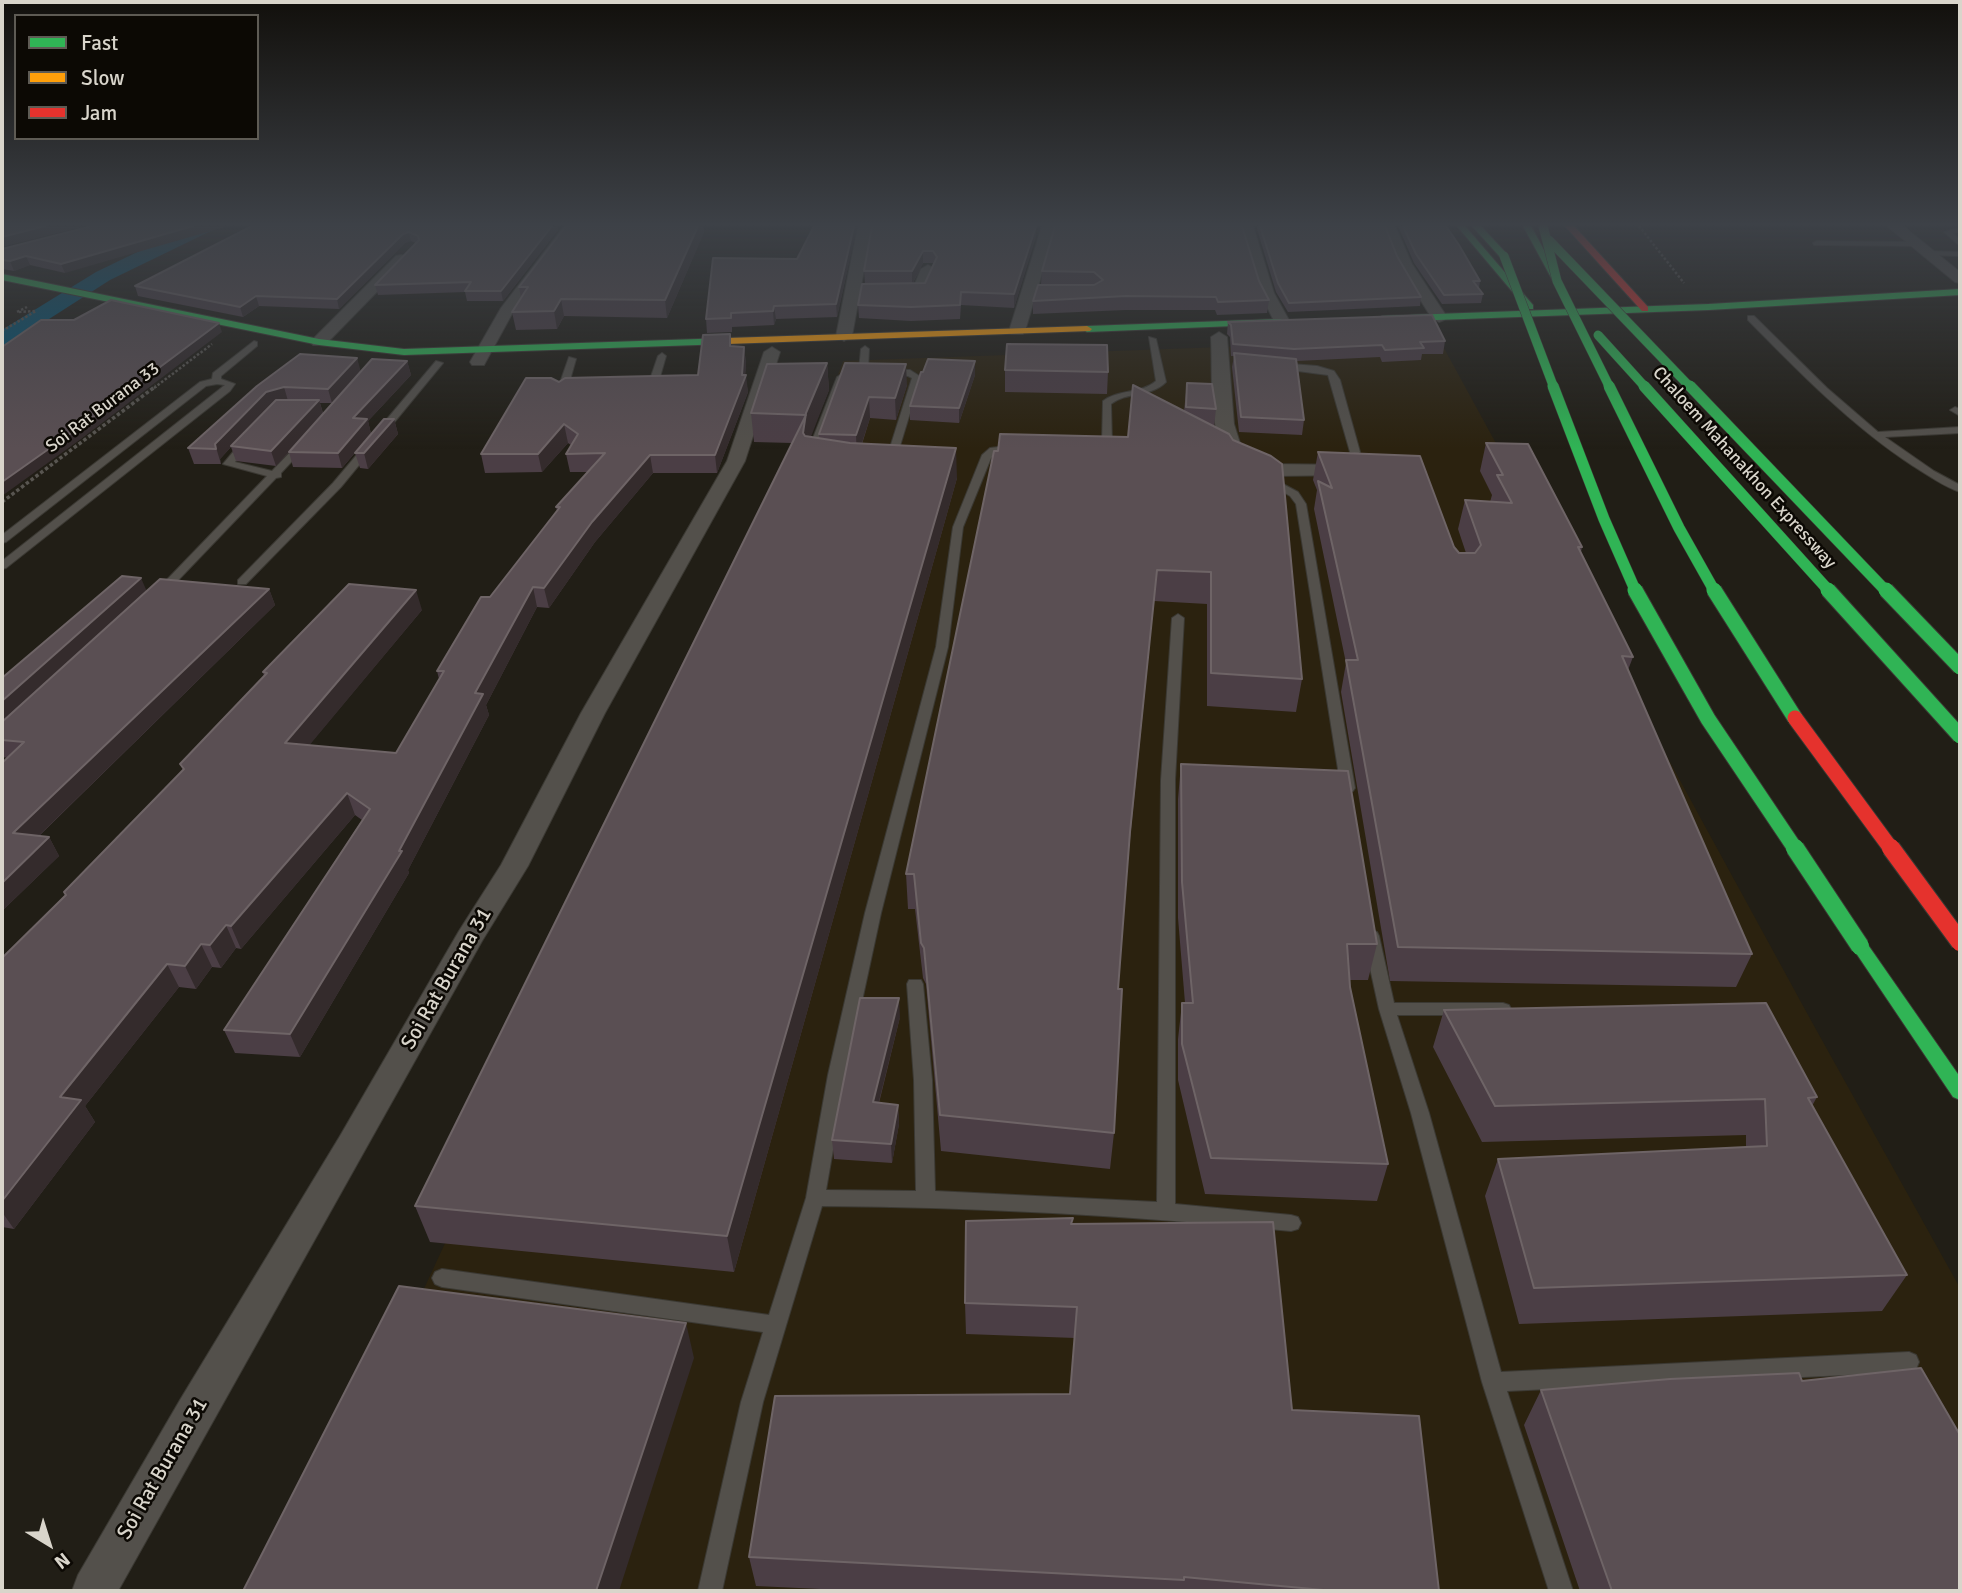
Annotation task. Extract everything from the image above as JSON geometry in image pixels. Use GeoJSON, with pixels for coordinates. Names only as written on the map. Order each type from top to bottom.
{"type":"FeatureCollection","features":[{"type":"Feature","properties":{"kind":"main road"},"geometry":{"type":"LineString","coordinates":[[42,300],[327,358],[431,360],[844,337],[1288,326]]}},
{"type":"Feature","properties":{"kind":"main road"},"geometry":{"type":"LineString","coordinates":[[120,300],[319,342],[431,360]]}},
{"type":"Feature","properties":{"kind":"main road"},"geometry":{"type":"LineString","coordinates":[[1521,300],[1604,519],[1653,625],[1708,719],[1960,1092]]}},
{"type":"Feature","properties":{"kind":"main road"},"geometry":{"type":"LineString","coordinates":[[1525,300],[1536,313]]}},
{"type":"Feature","properties":{"kind":"main road","name":"Chaloem Mahanakhon Expressway"},"geometry":{"type":"LineString","coordinates":[[1566,300],[1960,736]]}},
{"type":"Feature","properties":{"kind":"main road"},"geometry":{"type":"LineString","coordinates":[[1567,300],[1679,528],[1729,616],[1795,717],[1960,942]]}},
{"type":"Feature","properties":{"kind":"main road","name":"Chaloem Mahanakhon Expressway"},"geometry":{"type":"LineString","coordinates":[[1607,300],[1960,667]]}},
{"type":"Feature","properties":{"kind":"main road"},"geometry":{"type":"LineString","coordinates":[[1637,300],[1645,309]]}},
{"type":"Feature","properties":{"kind":"main road"},"geometry":{"type":"LineString","coordinates":[[1805,300],[1439,317],[1366,325],[1751,318],[1960,305]]}},
{"type":"Feature","properties":{"kind":"main road"},"geometry":{"type":"LineString","coordinates":[[482,356],[572,359],[1219,337],[1288,326]]}},
{"type":"Feature","properties":{"kind":"street"},"geometry":{"type":"LineString","coordinates":[[319,342],[360,300]]}},
{"type":"Feature","properties":{"kind":"street"},"geometry":{"type":"LineString","coordinates":[[482,356],[514,300]]}},
{"type":"Feature","properties":{"kind":"street"},"geometry":{"type":"LineString","coordinates":[[844,337],[851,300]]}},
{"type":"Feature","properties":{"kind":"street"},"geometry":{"type":"LineString","coordinates":[[1017,331],[1031,300]]}},
{"type":"Feature","properties":{"kind":"street"},"geometry":{"type":"LineString","coordinates":[[1272,300],[1288,326]]}},
{"type":"Feature","properties":{"kind":"street"},"geometry":{"type":"LineString","coordinates":[[1428,300],[1439,317]]}},
{"type":"Feature","properties":{"kind":"street"},"geometry":{"type":"LineString","coordinates":[[1219,337],[1228,361],[1225,430],[1234,459],[1246,467],[1257,469],[1364,472]]}},
{"type":"Feature","properties":{"kind":"street","name":"Soi Rat Burana 31"},"geometry":{"type":"LineString","coordinates":[[94,1591],[194,1414],[352,1146],[469,938],[514,866],[593,713],[736,461],[772,352]]}},
{"type":"Feature","properties":{"kind":"lane"},"geometry":{"type":"LineString","coordinates":[[1751,318],[1802,370],[1874,435],[1932,475],[1960,489]]}},
{"type":"Feature","properties":{"kind":"lane"},"geometry":{"type":"LineString","coordinates":[[1088,449],[1107,444],[1106,403],[1110,398],[1150,390],[1161,382],[1152,339]]}},
{"type":"Feature","properties":{"kind":"lane"},"geometry":{"type":"LineString","coordinates":[[217,381],[216,374],[254,344]]}},
{"type":"Feature","properties":{"kind":"lane"},"geometry":{"type":"LineString","coordinates":[[863,372],[865,349]]}},
{"type":"Feature","properties":{"kind":"lane"},"geometry":{"type":"LineString","coordinates":[[650,391],[662,356]]}},
{"type":"Feature","properties":{"kind":"lane"},"geometry":{"type":"LineString","coordinates":[[561,394],[572,359]]}},
{"type":"Feature","properties":{"kind":"lane"},"geometry":{"type":"LineString","coordinates":[[242,582],[337,485],[431,360]]}},
{"type":"Feature","properties":{"kind":"lane"},"geometry":{"type":"LineString","coordinates":[[1262,364],[1317,369],[1331,373],[1355,452]]}},
{"type":"Feature","properties":{"kind":"lane"},"geometry":{"type":"LineString","coordinates":[[863,372],[910,373],[917,377],[891,459],[877,464],[815,462],[810,458],[841,377],[849,373],[863,372]]}},
{"type":"Feature","properties":{"kind":"lane"},"geometry":{"type":"LineString","coordinates":[[2,540],[203,383],[217,381],[230,384],[2,566]]}},
{"type":"Feature","properties":{"kind":"lane"},"geometry":{"type":"LineString","coordinates":[[1874,435],[1960,430]]}},
{"type":"Feature","properties":{"kind":"lane"},"geometry":{"type":"LineString","coordinates":[[252,436],[227,461],[228,464],[277,475]]}},
{"type":"Feature","properties":{"kind":"lane"},"geometry":{"type":"LineString","coordinates":[[147,605],[277,475],[310,437]]}},
{"type":"Feature","properties":{"kind":"lane"},"geometry":{"type":"LineString","coordinates":[[710,1591],[752,1402],[815,1198],[837,1075],[873,913],[942,647],[958,527],[986,457],[993,450],[1001,448],[1026,448]]}},
{"type":"Feature","properties":{"kind":"lane"},"geometry":{"type":"LineString","coordinates":[[1257,469],[1262,475],[1294,494],[1301,504],[1341,783],[1352,809]]}},
{"type":"Feature","properties":{"kind":"lane"},"geometry":{"type":"LineString","coordinates":[[1166,1211],[1178,618]]}},
{"type":"Feature","properties":{"kind":"lane"},"geometry":{"type":"LineString","coordinates":[[1370,926],[1387,1009],[1420,1113],[1493,1382],[1561,1591]]}},
{"type":"Feature","properties":{"kind":"lane"},"geometry":{"type":"LineString","coordinates":[[915,984],[923,1080],[926,1199]]}},
{"type":"Feature","properties":{"kind":"lane"},"geometry":{"type":"LineString","coordinates":[[1387,1009],[1522,1009]]}},
{"type":"Feature","properties":{"kind":"lane"},"geometry":{"type":"LineString","coordinates":[[815,1198],[926,1199],[1166,1211],[1291,1223]]}},
{"type":"Feature","properties":{"kind":"lane"},"geometry":{"type":"LineString","coordinates":[[442,1278],[776,1325]]}},
{"type":"Feature","properties":{"kind":"lane"},"geometry":{"type":"LineString","coordinates":[[1493,1382],[1909,1362]]}},
{"type":"Feature","properties":{"kind":"path"},"geometry":{"type":"LineString","coordinates":[[2,331],[36,311],[17,312],[39,300]]}},
{"type":"Feature","properties":{"kind":"path","name":"Soi Rat Burana 33"},"geometry":{"type":"LineString","coordinates":[[2,502],[222,337]]}},
{"type":"Feature","properties":{"kind":"shaded area"},"geometry":{"type":"Polygon","coordinates":[[[1439,339],[1960,1288],[1960,1591],[284,1591],[804,468],[843,361],[1439,339]]]}},
{"type":"Feature","properties":{"kind":"building"},"geometry":{"type":"Polygon","coordinates":[[[113,300],[219,323],[2,482],[2,347],[41,320],[74,320],[113,300]]]}},
{"type":"Feature","properties":{"kind":"building"},"geometry":{"type":"Polygon","coordinates":[[[207,300],[250,300],[240,307],[207,300]]]}},
{"type":"Feature","properties":{"kind":"building"},"geometry":{"type":"Polygon","coordinates":[[[519,300],[560,300],[554,311],[512,312],[519,300]]]}},
{"type":"Feature","properties":{"kind":"building"},"geometry":{"type":"Polygon","coordinates":[[[708,300],[837,300],[836,304],[774,306],[773,311],[731,313],[731,318],[706,319],[708,300]]]}},
{"type":"Feature","properties":{"kind":"building"},"geometry":{"type":"Polygon","coordinates":[[[859,300],[960,300],[960,305],[858,305],[859,300]]]}},
{"type":"Feature","properties":{"kind":"building"},"geometry":{"type":"Polygon","coordinates":[[[1217,300],[1260,300],[1218,302],[1217,300]]]}},
{"type":"Feature","properties":{"kind":"building"},"geometry":{"type":"Polygon","coordinates":[[[1288,300],[1348,300],[1289,303],[1288,300]]]}},
{"type":"Feature","properties":{"kind":"building"},"geometry":{"type":"Polygon","coordinates":[[[1432,315],[1445,341],[1420,342],[1424,348],[1385,350],[1382,345],[1294,349],[1233,344],[1231,325],[1228,322],[1432,315]]]}},
{"type":"Feature","properties":{"kind":"building"},"geometry":{"type":"Polygon","coordinates":[[[730,334],[730,346],[744,347],[742,375],[746,375],[715,455],[650,455],[592,522],[544,588],[533,587],[475,693],[483,694],[399,851],[402,851],[290,1034],[224,1030],[370,809],[347,793],[231,926],[226,925],[210,945],[201,944],[185,966],[167,964],[60,1097],[81,1100],[2,1201],[2,958],[66,895],[64,892],[184,769],[180,764],[267,673],[263,672],[349,584],[416,590],[285,743],[396,753],[444,671],[437,671],[481,597],[490,597],[560,507],[556,507],[605,453],[566,454],[578,434],[564,424],[538,454],[481,454],[526,378],[551,378],[559,382],[565,378],[698,375],[703,335],[730,334]]]}},
{"type":"Feature","properties":{"kind":"building"},"geometry":{"type":"Polygon","coordinates":[[[1007,344],[1107,345],[1108,372],[1005,370],[1007,344]]]}},
{"type":"Feature","properties":{"kind":"building"},"geometry":{"type":"Polygon","coordinates":[[[1234,353],[1296,359],[1304,420],[1241,417],[1234,353]]]}},
{"type":"Feature","properties":{"kind":"building"},"geometry":{"type":"Polygon","coordinates":[[[300,354],[357,358],[328,389],[284,387],[266,392],[215,444],[216,449],[188,448],[257,386],[300,354]]]}},
{"type":"Feature","properties":{"kind":"building"},"geometry":{"type":"Polygon","coordinates":[[[372,359],[407,361],[353,418],[367,419],[338,453],[289,452],[372,359]]]}},
{"type":"Feature","properties":{"kind":"building"},"geometry":{"type":"Polygon","coordinates":[[[928,359],[975,361],[959,408],[910,406],[928,359]]]}},
{"type":"Feature","properties":{"kind":"building"},"geometry":{"type":"Polygon","coordinates":[[[827,363],[806,415],[751,413],[767,364],[827,363]]]}},
{"type":"Feature","properties":{"kind":"building"},"geometry":{"type":"Polygon","coordinates":[[[845,363],[906,364],[895,398],[869,397],[856,435],[819,434],[845,363]]]}},
{"type":"Feature","properties":{"kind":"building"},"geometry":{"type":"Polygon","coordinates":[[[1187,383],[1212,384],[1216,409],[1186,407],[1187,383]]]}},
{"type":"Feature","properties":{"kind":"building"},"geometry":{"type":"Polygon","coordinates":[[[1133,385],[1282,464],[1302,679],[1211,673],[1211,572],[1157,570],[1130,832],[1118,989],[1122,989],[1114,1133],[940,1115],[914,874],[906,874],[994,451],[998,451],[1000,434],[1128,437],[1133,385]]]}},
{"type":"Feature","properties":{"kind":"building"},"geometry":{"type":"Polygon","coordinates":[[[276,400],[319,400],[271,451],[231,446],[276,400]]]}},
{"type":"Feature","properties":{"kind":"building"},"geometry":{"type":"Polygon","coordinates":[[[806,416],[803,433],[805,436],[850,443],[956,448],[727,1236],[415,1206],[806,416]]]}},
{"type":"Feature","properties":{"kind":"building"},"geometry":{"type":"Polygon","coordinates":[[[384,419],[394,419],[364,453],[355,453],[384,419]]]}},
{"type":"Feature","properties":{"kind":"building"},"geometry":{"type":"Polygon","coordinates":[[[1486,443],[1528,444],[1582,547],[1578,547],[1633,657],[1622,656],[1752,954],[1398,947],[1346,660],[1358,660],[1318,481],[1332,488],[1318,452],[1420,456],[1454,547],[1459,553],[1475,553],[1481,545],[1465,500],[1512,503],[1497,475],[1503,475],[1486,443]]]}},
{"type":"Feature","properties":{"kind":"building"},"geometry":{"type":"Polygon","coordinates":[[[122,576],[141,578],[2,701],[2,678],[122,576]]]}},
{"type":"Feature","properties":{"kind":"building"},"geometry":{"type":"Polygon","coordinates":[[[160,579],[269,589],[13,833],[49,837],[2,883],[2,763],[24,742],[2,740],[2,722],[160,579]]]}},
{"type":"Feature","properties":{"kind":"building"},"geometry":{"type":"Polygon","coordinates":[[[1181,764],[1348,771],[1377,944],[1347,944],[1350,987],[1388,1164],[1211,1158],[1182,1044],[1182,1003],[1193,1003],[1182,882],[1181,764]]]}},
{"type":"Feature","properties":{"kind":"building"},"geometry":{"type":"Polygon","coordinates":[[[860,998],[899,998],[873,1102],[898,1105],[891,1144],[832,1140],[860,998]]]}},
{"type":"Feature","properties":{"kind":"building"},"geometry":{"type":"Polygon","coordinates":[[[1766,1003],[1817,1097],[1808,1098],[1907,1275],[1534,1288],[1498,1159],[1767,1146],[1765,1099],[1495,1106],[1444,1010],[1766,1003]]]}},
{"type":"Feature","properties":{"kind":"building"},"geometry":{"type":"Polygon","coordinates":[[[1073,1218],[1071,1224],[1273,1222],[1292,1410],[1419,1416],[1439,1591],[1334,1591],[1184,1577],[1184,1580],[749,1557],[775,1396],[1070,1394],[1077,1307],[965,1303],[966,1221],[1073,1218]]]}},
{"type":"Feature","properties":{"kind":"building"},"geometry":{"type":"Polygon","coordinates":[[[399,1286],[686,1323],[596,1591],[243,1591],[399,1286]]]}},
{"type":"Feature","properties":{"kind":"building"},"geometry":{"type":"Polygon","coordinates":[[[1921,1368],[1960,1435],[1960,1591],[1612,1591],[1541,1390],[1670,1379],[1799,1373],[1802,1381],[1921,1368]]]}},
{"type":"Feature","properties":{"kind":"waterway"},"geometry":{"type":"LineString","coordinates":[[2,339],[64,300]]}},
{"type":"Feature","properties":{"kind":"traffic: fast"},"geometry":{"type":"LineString","coordinates":[[116,300],[319,342],[404,352],[727,341]]}},
{"type":"Feature","properties":{"kind":"traffic: fast"},"geometry":{"type":"LineString","coordinates":[[1521,300],[1604,519],[1638,596],[1708,719],[1860,946]]}},
{"type":"Feature","properties":{"kind":"traffic: fast"},"geometry":{"type":"LineString","coordinates":[[1524,300],[1530,307]]}},
{"type":"Feature","properties":{"kind":"traffic: fast"},"geometry":{"type":"LineString","coordinates":[[1567,300],[1679,528],[1729,616],[1795,718]]}},
{"type":"Feature","properties":{"kind":"traffic: fast"},"geometry":{"type":"LineString","coordinates":[[1607,300],[1960,667]]}},
{"type":"Feature","properties":{"kind":"traffic: fast"},"geometry":{"type":"LineString","coordinates":[[1382,319],[1820,300]]}},
{"type":"Feature","properties":{"kind":"traffic: fast"},"geometry":{"type":"LineString","coordinates":[[1087,329],[1280,322]]}},
{"type":"Feature","properties":{"kind":"traffic: fast"},"geometry":{"type":"LineString","coordinates":[[1598,335],[1960,736]]}},
{"type":"Feature","properties":{"kind":"traffic: fast"},"geometry":{"type":"LineString","coordinates":[[1860,946],[1960,1092]]}},
{"type":"Feature","properties":{"kind":"traffic: slow"},"geometry":{"type":"LineString","coordinates":[[727,341],[1087,329]]}},
{"type":"Feature","properties":{"kind":"traffic: jam"},"geometry":{"type":"LineString","coordinates":[[1637,300],[1645,309]]}},
{"type":"Feature","properties":{"kind":"traffic: jam"},"geometry":{"type":"LineString","coordinates":[[1795,718],[1960,942]]}}]}
